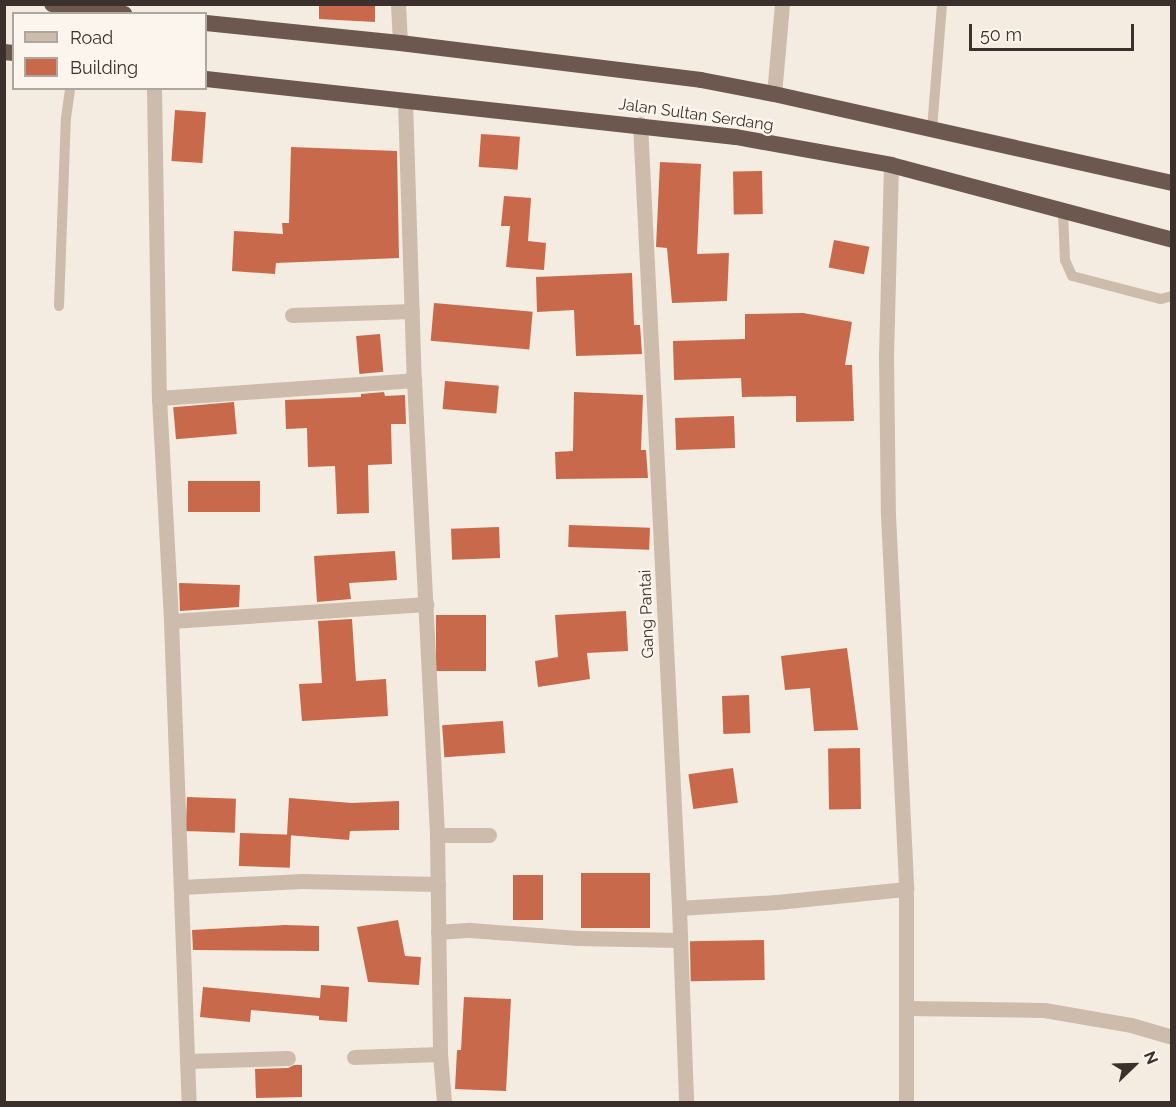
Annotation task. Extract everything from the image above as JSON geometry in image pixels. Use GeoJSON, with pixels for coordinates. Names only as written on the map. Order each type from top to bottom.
{"type":"FeatureCollection","features":[{"type":"Feature","properties":{"kind":"highway"},"geometry":{"type":"LineString","coordinates":[[52,4],[110,12]]}},
{"type":"Feature","properties":{"kind":"highway","name":"Jalan Sultan Serdang"},"geometry":{"type":"LineString","coordinates":[[207,23],[400,43],[690,79],[774,94],[1172,183]]}},
{"type":"Feature","properties":{"kind":"highway","name":"Jalan Sultan Serdang"},"geometry":{"type":"LineString","coordinates":[[207,79],[640,124],[736,137],[891,165],[1063,213],[1172,240]]}},
{"type":"Feature","properties":{"kind":"street"},"geometry":{"type":"LineString","coordinates":[[398,4],[400,43]]}},
{"type":"Feature","properties":{"kind":"street"},"geometry":{"type":"LineString","coordinates":[[774,94],[782,4]]}},
{"type":"Feature","properties":{"kind":"street"},"geometry":{"type":"LineString","coordinates":[[154,90],[159,398],[171,621],[189,1102]]}},
{"type":"Feature","properties":{"kind":"street"},"geometry":{"type":"LineString","coordinates":[[405,100],[414,380],[437,835],[440,1054],[444,1102]]}},
{"type":"Feature","properties":{"kind":"street","name":"Gang Pantai"},"geometry":{"type":"LineString","coordinates":[[640,124],[679,908],[686,1102]]}},
{"type":"Feature","properties":{"kind":"street"},"geometry":{"type":"LineString","coordinates":[[891,165],[886,356],[888,515],[906,889],[906,1102]]}},
{"type":"Feature","properties":{"kind":"street"},"geometry":{"type":"LineString","coordinates":[[292,315],[412,311]]}},
{"type":"Feature","properties":{"kind":"street"},"geometry":{"type":"LineString","coordinates":[[159,398],[414,380]]}},
{"type":"Feature","properties":{"kind":"street"},"geometry":{"type":"LineString","coordinates":[[171,621],[426,604]]}},
{"type":"Feature","properties":{"kind":"street"},"geometry":{"type":"LineString","coordinates":[[437,835],[489,835]]}},
{"type":"Feature","properties":{"kind":"street"},"geometry":{"type":"LineString","coordinates":[[181,886],[293,881],[438,884]]}},
{"type":"Feature","properties":{"kind":"street"},"geometry":{"type":"LineString","coordinates":[[679,908],[906,889]]}},
{"type":"Feature","properties":{"kind":"street"},"geometry":{"type":"LineString","coordinates":[[438,932],[470,930],[578,938],[680,940]]}},
{"type":"Feature","properties":{"kind":"street"},"geometry":{"type":"LineString","coordinates":[[906,1008],[1044,1010],[1131,1025],[1172,1037]]}},
{"type":"Feature","properties":{"kind":"street"},"geometry":{"type":"LineString","coordinates":[[354,1057],[440,1054]]}},
{"type":"Feature","properties":{"kind":"street"},"geometry":{"type":"LineString","coordinates":[[187,1061],[288,1058]]}},
{"type":"Feature","properties":{"kind":"lane"},"geometry":{"type":"LineString","coordinates":[[932,129],[942,4]]}},
{"type":"Feature","properties":{"kind":"lane"},"geometry":{"type":"LineString","coordinates":[[59,306],[66,118],[70,90]]}},
{"type":"Feature","properties":{"kind":"lane"},"geometry":{"type":"LineString","coordinates":[[1063,213],[1065,260],[1072,276],[1161,299],[1172,296]]}},
{"type":"Feature","properties":{"kind":"building"},"geometry":{"type":"Polygon","coordinates":[[[319,4],[375,4],[375,22],[319,19],[319,4]]]}},
{"type":"Feature","properties":{"kind":"building"},"geometry":{"type":"Polygon","coordinates":[[[175,110],[206,112],[202,163],[171,161],[175,110]]]}},
{"type":"Feature","properties":{"kind":"building"},"geometry":{"type":"Polygon","coordinates":[[[481,134],[520,137],[518,170],[479,167],[481,134]]]}},
{"type":"Feature","properties":{"kind":"building"},"geometry":{"type":"Polygon","coordinates":[[[291,147],[397,151],[399,258],[276,263],[275,274],[232,271],[234,231],[283,234],[282,223],[289,223],[291,147]]]}},
{"type":"Feature","properties":{"kind":"building"},"geometry":{"type":"Polygon","coordinates":[[[660,162],[701,164],[697,254],[729,253],[727,301],[672,303],[667,248],[656,247],[660,162]]]}},
{"type":"Feature","properties":{"kind":"building"},"geometry":{"type":"Polygon","coordinates":[[[762,171],[763,214],[734,214],[733,172],[762,171]]]}},
{"type":"Feature","properties":{"kind":"building"},"geometry":{"type":"Polygon","coordinates":[[[504,196],[531,198],[528,241],[546,243],[544,270],[506,267],[510,226],[501,226],[504,196]]]}},
{"type":"Feature","properties":{"kind":"building"},"geometry":{"type":"Polygon","coordinates":[[[834,240],[869,247],[864,274],[829,267],[834,240]]]}},
{"type":"Feature","properties":{"kind":"building"},"geometry":{"type":"Polygon","coordinates":[[[632,273],[634,325],[640,325],[642,354],[576,356],[574,310],[537,312],[536,277],[632,273]]]}},
{"type":"Feature","properties":{"kind":"building"},"geometry":{"type":"Polygon","coordinates":[[[434,303],[533,312],[529,349],[431,341],[434,303]]]}},
{"type":"Feature","properties":{"kind":"building"},"geometry":{"type":"Polygon","coordinates":[[[803,313],[852,322],[845,365],[852,365],[854,421],[796,422],[796,396],[742,397],[741,378],[674,380],[673,341],[745,339],[745,314],[803,313]]]}},
{"type":"Feature","properties":{"kind":"building"},"geometry":{"type":"Polygon","coordinates":[[[380,334],[383,372],[359,374],[356,336],[380,334]]]}},
{"type":"Feature","properties":{"kind":"building"},"geometry":{"type":"Polygon","coordinates":[[[445,381],[499,386],[496,414],[443,409],[445,381]]]}},
{"type":"Feature","properties":{"kind":"building"},"geometry":{"type":"Polygon","coordinates":[[[384,392],[385,396],[405,395],[406,424],[391,424],[392,464],[368,465],[369,513],[337,514],[335,466],[308,467],[307,428],[286,429],[285,400],[361,397],[361,394],[384,392]]]}},
{"type":"Feature","properties":{"kind":"building"},"geometry":{"type":"Polygon","coordinates":[[[574,392],[643,395],[641,450],[646,450],[648,478],[556,479],[555,452],[573,451],[574,392]]]}},
{"type":"Feature","properties":{"kind":"building"},"geometry":{"type":"Polygon","coordinates":[[[234,402],[237,434],[176,439],[173,407],[234,402]]]}},
{"type":"Feature","properties":{"kind":"building"},"geometry":{"type":"Polygon","coordinates":[[[734,416],[735,448],[676,450],[675,418],[734,416]]]}},
{"type":"Feature","properties":{"kind":"building"},"geometry":{"type":"Polygon","coordinates":[[[188,481],[260,481],[260,512],[188,512],[188,481]]]}},
{"type":"Feature","properties":{"kind":"building"},"geometry":{"type":"Polygon","coordinates":[[[569,525],[650,528],[649,550],[568,547],[569,525]]]}},
{"type":"Feature","properties":{"kind":"building"},"geometry":{"type":"Polygon","coordinates":[[[499,527],[500,558],[452,560],[451,529],[499,527]]]}},
{"type":"Feature","properties":{"kind":"building"},"geometry":{"type":"Polygon","coordinates":[[[395,551],[397,580],[349,583],[351,599],[317,602],[314,556],[395,551]]]}},
{"type":"Feature","properties":{"kind":"building"},"geometry":{"type":"Polygon","coordinates":[[[179,583],[240,585],[239,607],[180,611],[179,583]]]}},
{"type":"Feature","properties":{"kind":"building"},"geometry":{"type":"Polygon","coordinates":[[[626,611],[628,651],[587,653],[590,679],[538,687],[535,661],[558,657],[555,615],[626,611]]]}},
{"type":"Feature","properties":{"kind":"building"},"geometry":{"type":"Polygon","coordinates":[[[436,615],[486,615],[486,671],[436,671],[436,615]]]}},
{"type":"Feature","properties":{"kind":"building"},"geometry":{"type":"Polygon","coordinates":[[[352,619],[356,681],[386,679],[388,716],[302,721],[299,684],[322,683],[318,621],[352,619]]]}},
{"type":"Feature","properties":{"kind":"building"},"geometry":{"type":"Polygon","coordinates":[[[847,648],[858,730],[814,731],[810,688],[785,690],[781,656],[847,648]]]}},
{"type":"Feature","properties":{"kind":"building"},"geometry":{"type":"Polygon","coordinates":[[[749,695],[750,733],[723,734],[722,696],[749,695]]]}},
{"type":"Feature","properties":{"kind":"building"},"geometry":{"type":"Polygon","coordinates":[[[503,721],[505,753],[444,757],[442,725],[503,721]]]}},
{"type":"Feature","properties":{"kind":"building"},"geometry":{"type":"Polygon","coordinates":[[[860,748],[861,809],[829,810],[828,749],[860,748]]]}},
{"type":"Feature","properties":{"kind":"building"},"geometry":{"type":"Polygon","coordinates":[[[733,768],[738,803],[693,809],[688,774],[733,768]]]}},
{"type":"Feature","properties":{"kind":"building"},"geometry":{"type":"Polygon","coordinates":[[[187,797],[236,799],[235,833],[186,831],[187,797]]]}},
{"type":"Feature","properties":{"kind":"building"},"geometry":{"type":"Polygon","coordinates":[[[289,798],[352,803],[399,801],[399,830],[350,831],[349,840],[287,835],[289,798]]]}},
{"type":"Feature","properties":{"kind":"building"},"geometry":{"type":"Polygon","coordinates":[[[240,833],[291,835],[290,868],[239,866],[240,833]]]}},
{"type":"Feature","properties":{"kind":"building"},"geometry":{"type":"Polygon","coordinates":[[[581,873],[650,873],[650,928],[581,928],[581,873]]]}},
{"type":"Feature","properties":{"kind":"building"},"geometry":{"type":"Polygon","coordinates":[[[513,875],[543,875],[543,920],[513,920],[513,875]]]}},
{"type":"Feature","properties":{"kind":"building"},"geometry":{"type":"Polygon","coordinates":[[[398,920],[405,956],[421,957],[419,985],[368,982],[357,927],[398,920]]]}},
{"type":"Feature","properties":{"kind":"building"},"geometry":{"type":"Polygon","coordinates":[[[285,925],[319,926],[319,951],[193,950],[192,930],[285,925]]]}},
{"type":"Feature","properties":{"kind":"building"},"geometry":{"type":"Polygon","coordinates":[[[764,940],[765,980],[691,981],[690,941],[764,940]]]}},
{"type":"Feature","properties":{"kind":"building"},"geometry":{"type":"Polygon","coordinates":[[[321,985],[349,987],[347,1022],[319,1020],[319,1016],[251,1010],[250,1022],[200,1017],[203,987],[320,998],[321,985]]]}},
{"type":"Feature","properties":{"kind":"building"},"geometry":{"type":"Polygon","coordinates":[[[464,997],[511,999],[506,1091],[455,1089],[457,1050],[461,1050],[464,997]]]}},
{"type":"Feature","properties":{"kind":"building"},"geometry":{"type":"Polygon","coordinates":[[[302,1065],[302,1097],[256,1098],[255,1069],[288,1068],[302,1065]]]}}]}
